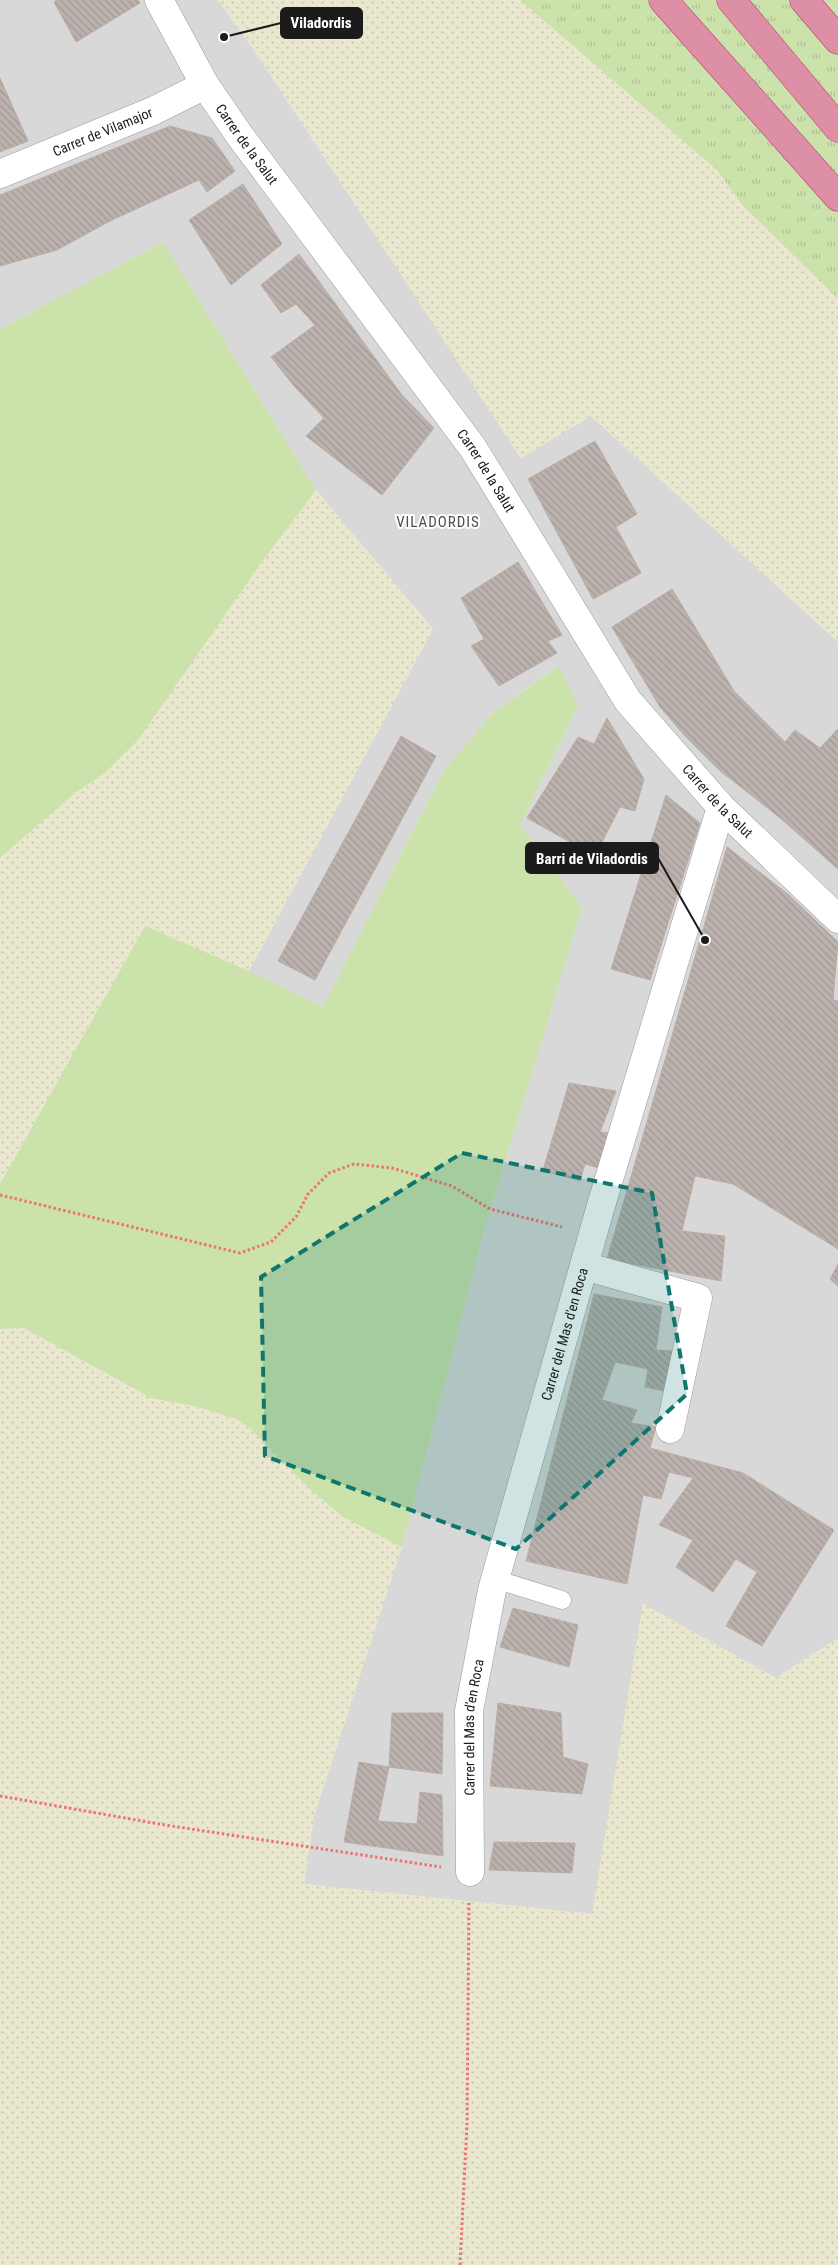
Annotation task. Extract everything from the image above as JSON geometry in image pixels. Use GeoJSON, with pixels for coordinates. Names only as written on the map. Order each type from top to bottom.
{"type":"FeatureCollection","features":[{"type":"Feature","properties":{"kind":"highway"},"geometry":{"type":"LineString","coordinates":[[663,0],[838,197]]}},
{"type":"Feature","properties":{"kind":"highway"},"geometry":{"type":"LineString","coordinates":[[731,0],[838,128]]}},
{"type":"Feature","properties":{"kind":"highway"},"geometry":{"type":"LineString","coordinates":[[804,0],[838,40]]}},
{"type":"Feature","properties":{"kind":"street","name":"Carrer de la Salut"},"geometry":{"type":"LineString","coordinates":[[159,0],[205,85],[344,276],[473,448],[628,701],[721,807],[838,919]]}},
{"type":"Feature","properties":{"kind":"street","name":"Carrer de Vilamajor"},"geometry":{"type":"LineString","coordinates":[[0,174],[153,111],[205,85]]}},
{"type":"Feature","properties":{"kind":"street","name":"Carrer del Mas d'en Roca"},"geometry":{"type":"LineString","coordinates":[[470,1872],[469,1711],[495,1579],[592,1234],[721,807]]}},
{"type":"Feature","properties":{"kind":"street"},"geometry":{"type":"LineString","coordinates":[[584,1266],[698,1298],[670,1429]]}},
{"type":"Feature","properties":{"kind":"lane"},"geometry":{"type":"LineString","coordinates":[[495,1579],[562,1600]]}},
{"type":"Feature","properties":{"kind":"path"},"geometry":{"type":"LineString","coordinates":[[0,1195],[240,1253],[271,1242],[296,1217],[308,1194],[329,1173],[354,1164],[392,1168],[452,1186],[490,1210],[592,1234]]}},
{"type":"Feature","properties":{"kind":"path"},"geometry":{"type":"LineString","coordinates":[[0,1796],[165,1825],[470,1872],[467,2123],[460,2265]]}},
{"type":"Feature","properties":{"kind":"highlighted area"},"geometry":{"type":"Polygon","coordinates":[[[462,1153],[652,1193],[687,1394],[516,1549],[265,1456],[261,1277],[462,1153]]]}},
{"type":"Feature","properties":{"kind":"shaded area"},"geometry":{"type":"Polygon","coordinates":[[[0,0],[218,0],[256,53],[521,458],[591,416],[838,642],[838,1638],[776,1678],[643,1604],[593,1914],[304,1884],[314,1816],[402,1547],[484,1231],[582,908],[520,825],[578,706],[557,666],[493,713],[444,770],[323,1007],[249,971],[433,629],[316,490],[163,242],[0,329],[0,0]]]}},
{"type":"Feature","properties":{"kind":"green space"},"geometry":{"type":"Polygon","coordinates":[[[218,0],[520,0],[718,171],[742,206],[838,299],[838,642],[591,416],[521,458],[256,53],[218,0]]]}},
{"type":"Feature","properties":{"kind":"green space"},"geometry":{"type":"Polygon","coordinates":[[[520,0],[838,0],[838,299],[742,205],[718,171],[520,0]]]}},
{"type":"Feature","properties":{"kind":"green space"},"geometry":{"type":"Polygon","coordinates":[[[163,242],[316,490],[261,563],[138,740],[105,773],[75,793],[0,858],[0,329],[163,242]]]}},
{"type":"Feature","properties":{"kind":"green space"},"geometry":{"type":"Polygon","coordinates":[[[316,490],[433,629],[249,971],[144,927],[0,1184],[0,858],[75,793],[105,773],[316,490]]]}},
{"type":"Feature","properties":{"kind":"green space"},"geometry":{"type":"Polygon","coordinates":[[[558,666],[578,706],[520,825],[582,908],[484,1231],[402,1547],[343,1517],[311,1490],[250,1428],[234,1418],[194,1406],[151,1398],[24,1328],[0,1329],[0,1184],[145,926],[249,971],[323,1007],[444,770],[493,713],[558,666]]]}},
{"type":"Feature","properties":{"kind":"green space"},"geometry":{"type":"Polygon","coordinates":[[[24,1328],[132,1389],[234,1418],[250,1428],[311,1490],[343,1517],[402,1547],[314,1816],[304,1884],[592,1914],[643,1604],[776,1678],[838,1638],[838,2265],[0,2265],[0,1329],[24,1328]]]}},
{"type":"Feature","properties":{"kind":"building"},"geometry":{"type":"Polygon","coordinates":[[[57,0],[138,0],[140,3],[76,42],[54,2],[57,0]]]}},
{"type":"Feature","properties":{"kind":"building"},"geometry":{"type":"Polygon","coordinates":[[[0,78],[28,141],[0,152],[0,78]]]}},
{"type":"Feature","properties":{"kind":"building"},"geometry":{"type":"Polygon","coordinates":[[[170,126],[212,138],[235,171],[207,192],[199,180],[110,221],[57,250],[0,266],[0,195],[170,126]]]}},
{"type":"Feature","properties":{"kind":"building"},"geometry":{"type":"Polygon","coordinates":[[[243,184],[282,244],[231,285],[189,220],[243,184]]]}},
{"type":"Feature","properties":{"kind":"building"},"geometry":{"type":"Polygon","coordinates":[[[299,254],[402,395],[434,428],[382,495],[306,436],[324,418],[294,386],[271,357],[315,325],[296,304],[281,313],[261,285],[299,254]]]}},
{"type":"Feature","properties":{"kind":"building"},"geometry":{"type":"Polygon","coordinates":[[[595,441],[637,514],[616,527],[641,573],[593,599],[528,479],[595,441]]]}},
{"type":"Feature","properties":{"kind":"building"},"geometry":{"type":"Polygon","coordinates":[[[518,562],[562,635],[548,641],[557,653],[499,686],[471,646],[484,639],[461,598],[518,562]]]}},
{"type":"Feature","properties":{"kind":"building"},"geometry":{"type":"Polygon","coordinates":[[[672,589],[734,691],[785,742],[795,730],[820,748],[838,729],[838,869],[779,817],[719,770],[684,735],[660,707],[612,627],[672,589]]]}},
{"type":"Feature","properties":{"kind":"building"},"geometry":{"type":"Polygon","coordinates":[[[607,718],[644,779],[635,811],[620,807],[595,856],[527,818],[578,737],[594,744],[607,718]]]}},
{"type":"Feature","properties":{"kind":"building"},"geometry":{"type":"Polygon","coordinates":[[[401,736],[436,756],[315,980],[278,961],[401,736]]]}},
{"type":"Feature","properties":{"kind":"building"},"geometry":{"type":"Polygon","coordinates":[[[666,795],[700,823],[650,980],[611,969],[666,795]]]}},
{"type":"Feature","properties":{"kind":"building"},"geometry":{"type":"Polygon","coordinates":[[[727,847],[789,895],[838,942],[833,1000],[838,1001],[838,1249],[733,1184],[695,1176],[682,1231],[725,1236],[721,1281],[607,1259],[727,847]]]}},
{"type":"Feature","properties":{"kind":"building"},"geometry":{"type":"Polygon","coordinates":[[[569,1083],[616,1091],[600,1132],[610,1133],[599,1168],[585,1164],[580,1181],[543,1170],[569,1083]]]}},
{"type":"Feature","properties":{"kind":"building"},"geometry":{"type":"Polygon","coordinates":[[[838,1264],[838,1286],[830,1279],[838,1264]]]}},
{"type":"Feature","properties":{"kind":"building"},"geometry":{"type":"Polygon","coordinates":[[[594,1294],[662,1307],[656,1350],[673,1351],[664,1391],[645,1387],[648,1369],[615,1362],[602,1400],[637,1410],[631,1423],[656,1427],[650,1448],[743,1473],[834,1530],[762,1646],[726,1626],[757,1572],[736,1559],[713,1592],[676,1567],[693,1540],[659,1525],[693,1478],[669,1472],[661,1499],[643,1495],[627,1584],[526,1561],[594,1294]]]}},
{"type":"Feature","properties":{"kind":"building"},"geometry":{"type":"Polygon","coordinates":[[[513,1608],[578,1625],[569,1667],[500,1647],[513,1608]]]}},
{"type":"Feature","properties":{"kind":"building"},"geometry":{"type":"Polygon","coordinates":[[[498,1703],[561,1713],[563,1757],[588,1764],[582,1794],[490,1786],[498,1703]]]}},
{"type":"Feature","properties":{"kind":"building"},"geometry":{"type":"Polygon","coordinates":[[[392,1713],[443,1713],[442,1774],[389,1767],[392,1713]]]}},
{"type":"Feature","properties":{"kind":"building"},"geometry":{"type":"Polygon","coordinates":[[[359,1762],[389,1767],[378,1821],[417,1824],[420,1792],[442,1795],[443,1856],[344,1842],[359,1762]]]}},
{"type":"Feature","properties":{"kind":"building"},"geometry":{"type":"Polygon","coordinates":[[[494,1842],[575,1843],[572,1873],[489,1870],[494,1842]]]}},
{"type":"Feature","properties":{"kind":"place","name":"Viladordis"},"geometry":{"type":"Point","coordinates":[224,37]}},
{"type":"Feature","properties":{"kind":"place","name":"Barri de Viladordis"},"geometry":{"type":"Point","coordinates":[705,940]}},
{"type":"Feature","properties":{"kind":"district","name":"VILADORDIS"},"geometry":{"type":"Point","coordinates":[438,522]}}]}
